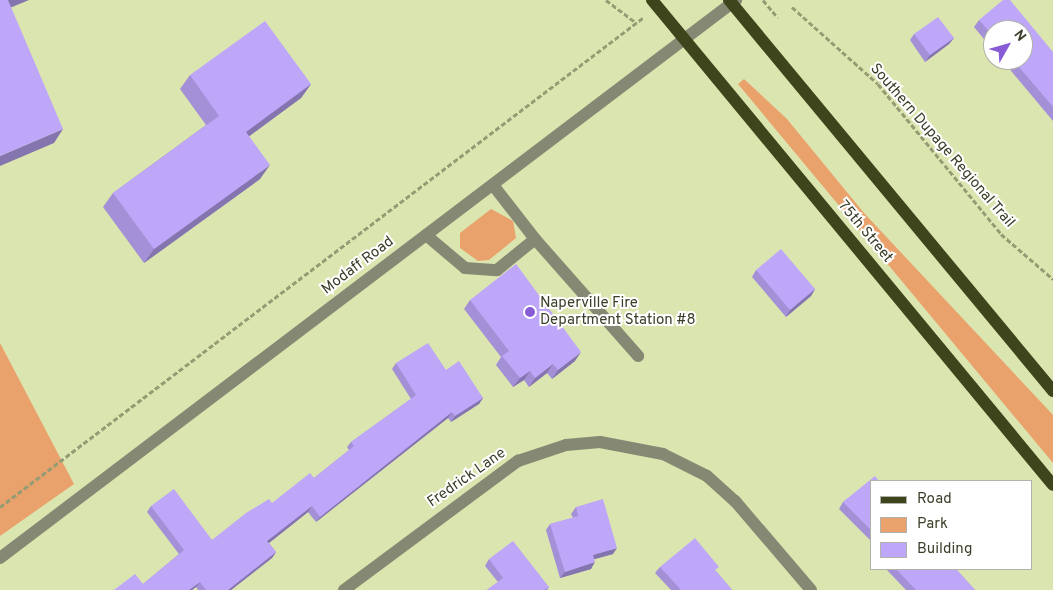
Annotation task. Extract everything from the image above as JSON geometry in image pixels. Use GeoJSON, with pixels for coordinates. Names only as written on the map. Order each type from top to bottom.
{"type":"FeatureCollection","features":[{"type":"Feature","properties":{"kind":"main road","name":"75th Street"},"geometry":{"type":"LineString","coordinates":[[652,0],[1053,485]]}},
{"type":"Feature","properties":{"kind":"main road"},"geometry":{"type":"LineString","coordinates":[[732,1],[1053,391]]}},
{"type":"Feature","properties":{"kind":"street","name":"Modaff Road"},"geometry":{"type":"LineString","coordinates":[[0,558],[685,39],[732,1]]}},
{"type":"Feature","properties":{"kind":"street"},"geometry":{"type":"LineString","coordinates":[[493,185],[535,239],[638,356]]}},
{"type":"Feature","properties":{"kind":"street"},"geometry":{"type":"LineString","coordinates":[[426,236],[465,268],[497,270],[535,239]]}},
{"type":"Feature","properties":{"kind":"street","name":"Fredrick Lane"},"geometry":{"type":"LineString","coordinates":[[344,590],[518,461],[566,445],[600,442],[663,454],[706,476],[735,501],[811,590]]}},
{"type":"Feature","properties":{"kind":"path"},"geometry":{"type":"LineString","coordinates":[[0,507],[636,23],[606,0]]}},
{"type":"Feature","properties":{"kind":"path"},"geometry":{"type":"LineString","coordinates":[[763,0],[778,18]]}},
{"type":"Feature","properties":{"kind":"path","name":"Southern Dupage Regional Trail"},"geometry":{"type":"LineString","coordinates":[[792,7],[878,84],[1001,234],[1053,279]]}},
{"type":"Feature","properties":{"kind":"green space"},"geometry":{"type":"Polygon","coordinates":[[[744,79],[787,119],[864,213],[1053,415],[1053,463],[738,84],[744,79]]]}},
{"type":"Feature","properties":{"kind":"green space"},"geometry":{"type":"Polygon","coordinates":[[[491,209],[513,221],[516,238],[489,260],[478,261],[460,248],[460,233],[491,209]]]}},
{"type":"Feature","properties":{"kind":"green space"},"geometry":{"type":"Polygon","coordinates":[[[0,343],[74,484],[0,536],[0,343]]]}},
{"type":"Feature","properties":{"kind":"building"},"geometry":{"type":"Polygon","coordinates":[[[0,0],[8,0],[63,129],[0,156],[0,0]]]}},
{"type":"Feature","properties":{"kind":"building"},"geometry":{"type":"Polygon","coordinates":[[[1003,0],[1010,0],[1027,20],[983,20],[983,25],[979,20],[1003,0]]]}},
{"type":"Feature","properties":{"kind":"building"},"geometry":{"type":"Polygon","coordinates":[[[938,17],[954,38],[930,55],[914,34],[938,17]]]}},
{"type":"Feature","properties":{"kind":"building"},"geometry":{"type":"Polygon","coordinates":[[[265,21],[311,84],[246,132],[270,165],[154,249],[113,193],[219,116],[190,75],[265,21]]]}},
{"type":"Feature","properties":{"kind":"building"},"geometry":{"type":"Polygon","coordinates":[[[1033,28],[1053,52],[1053,107],[1022,70],[1033,70],[1033,28]]]}},
{"type":"Feature","properties":{"kind":"building"},"geometry":{"type":"Polygon","coordinates":[[[781,249],[815,289],[790,310],[756,270],[781,249]]]}},
{"type":"Feature","properties":{"kind":"building"},"geometry":{"type":"Polygon","coordinates":[[[516,264],[581,352],[558,370],[553,364],[535,378],[530,371],[520,378],[502,356],[509,351],[470,300],[516,264]]]}},
{"type":"Feature","properties":{"kind":"building"},"geometry":{"type":"Polygon","coordinates":[[[428,343],[446,370],[459,361],[483,398],[455,416],[452,412],[320,517],[312,506],[267,541],[276,552],[228,590],[206,590],[200,582],[189,590],[114,590],[135,574],[143,584],[184,550],[151,506],[174,489],[212,540],[246,513],[269,499],[272,503],[310,473],[314,478],[354,446],[351,442],[416,395],[396,363],[428,343]]]}},
{"type":"Feature","properties":{"kind":"building"},"geometry":{"type":"Polygon","coordinates":[[[875,476],[878,480],[870,480],[875,476]]]}},
{"type":"Feature","properties":{"kind":"building"},"geometry":{"type":"Polygon","coordinates":[[[870,480],[870,529],[843,502],[870,480]]]}},
{"type":"Feature","properties":{"kind":"building"},"geometry":{"type":"Polygon","coordinates":[[[603,499],[617,548],[593,555],[595,562],[565,572],[550,524],[578,516],[576,507],[603,499]]]}},
{"type":"Feature","properties":{"kind":"building"},"geometry":{"type":"Polygon","coordinates":[[[695,538],[719,567],[715,570],[732,590],[681,590],[660,567],[695,538]]]}},
{"type":"Feature","properties":{"kind":"building"},"geometry":{"type":"Polygon","coordinates":[[[513,541],[549,587],[544,590],[487,590],[503,578],[489,559],[513,541]]]}},
{"type":"Feature","properties":{"kind":"building"},"geometry":{"type":"Polygon","coordinates":[[[897,570],[957,570],[975,590],[916,590],[897,570]]]}},
{"type":"Feature","properties":{"kind":"place","name":"Naperville Fire Department Station #8"},"geometry":{"type":"Point","coordinates":[530,312]}}]}
